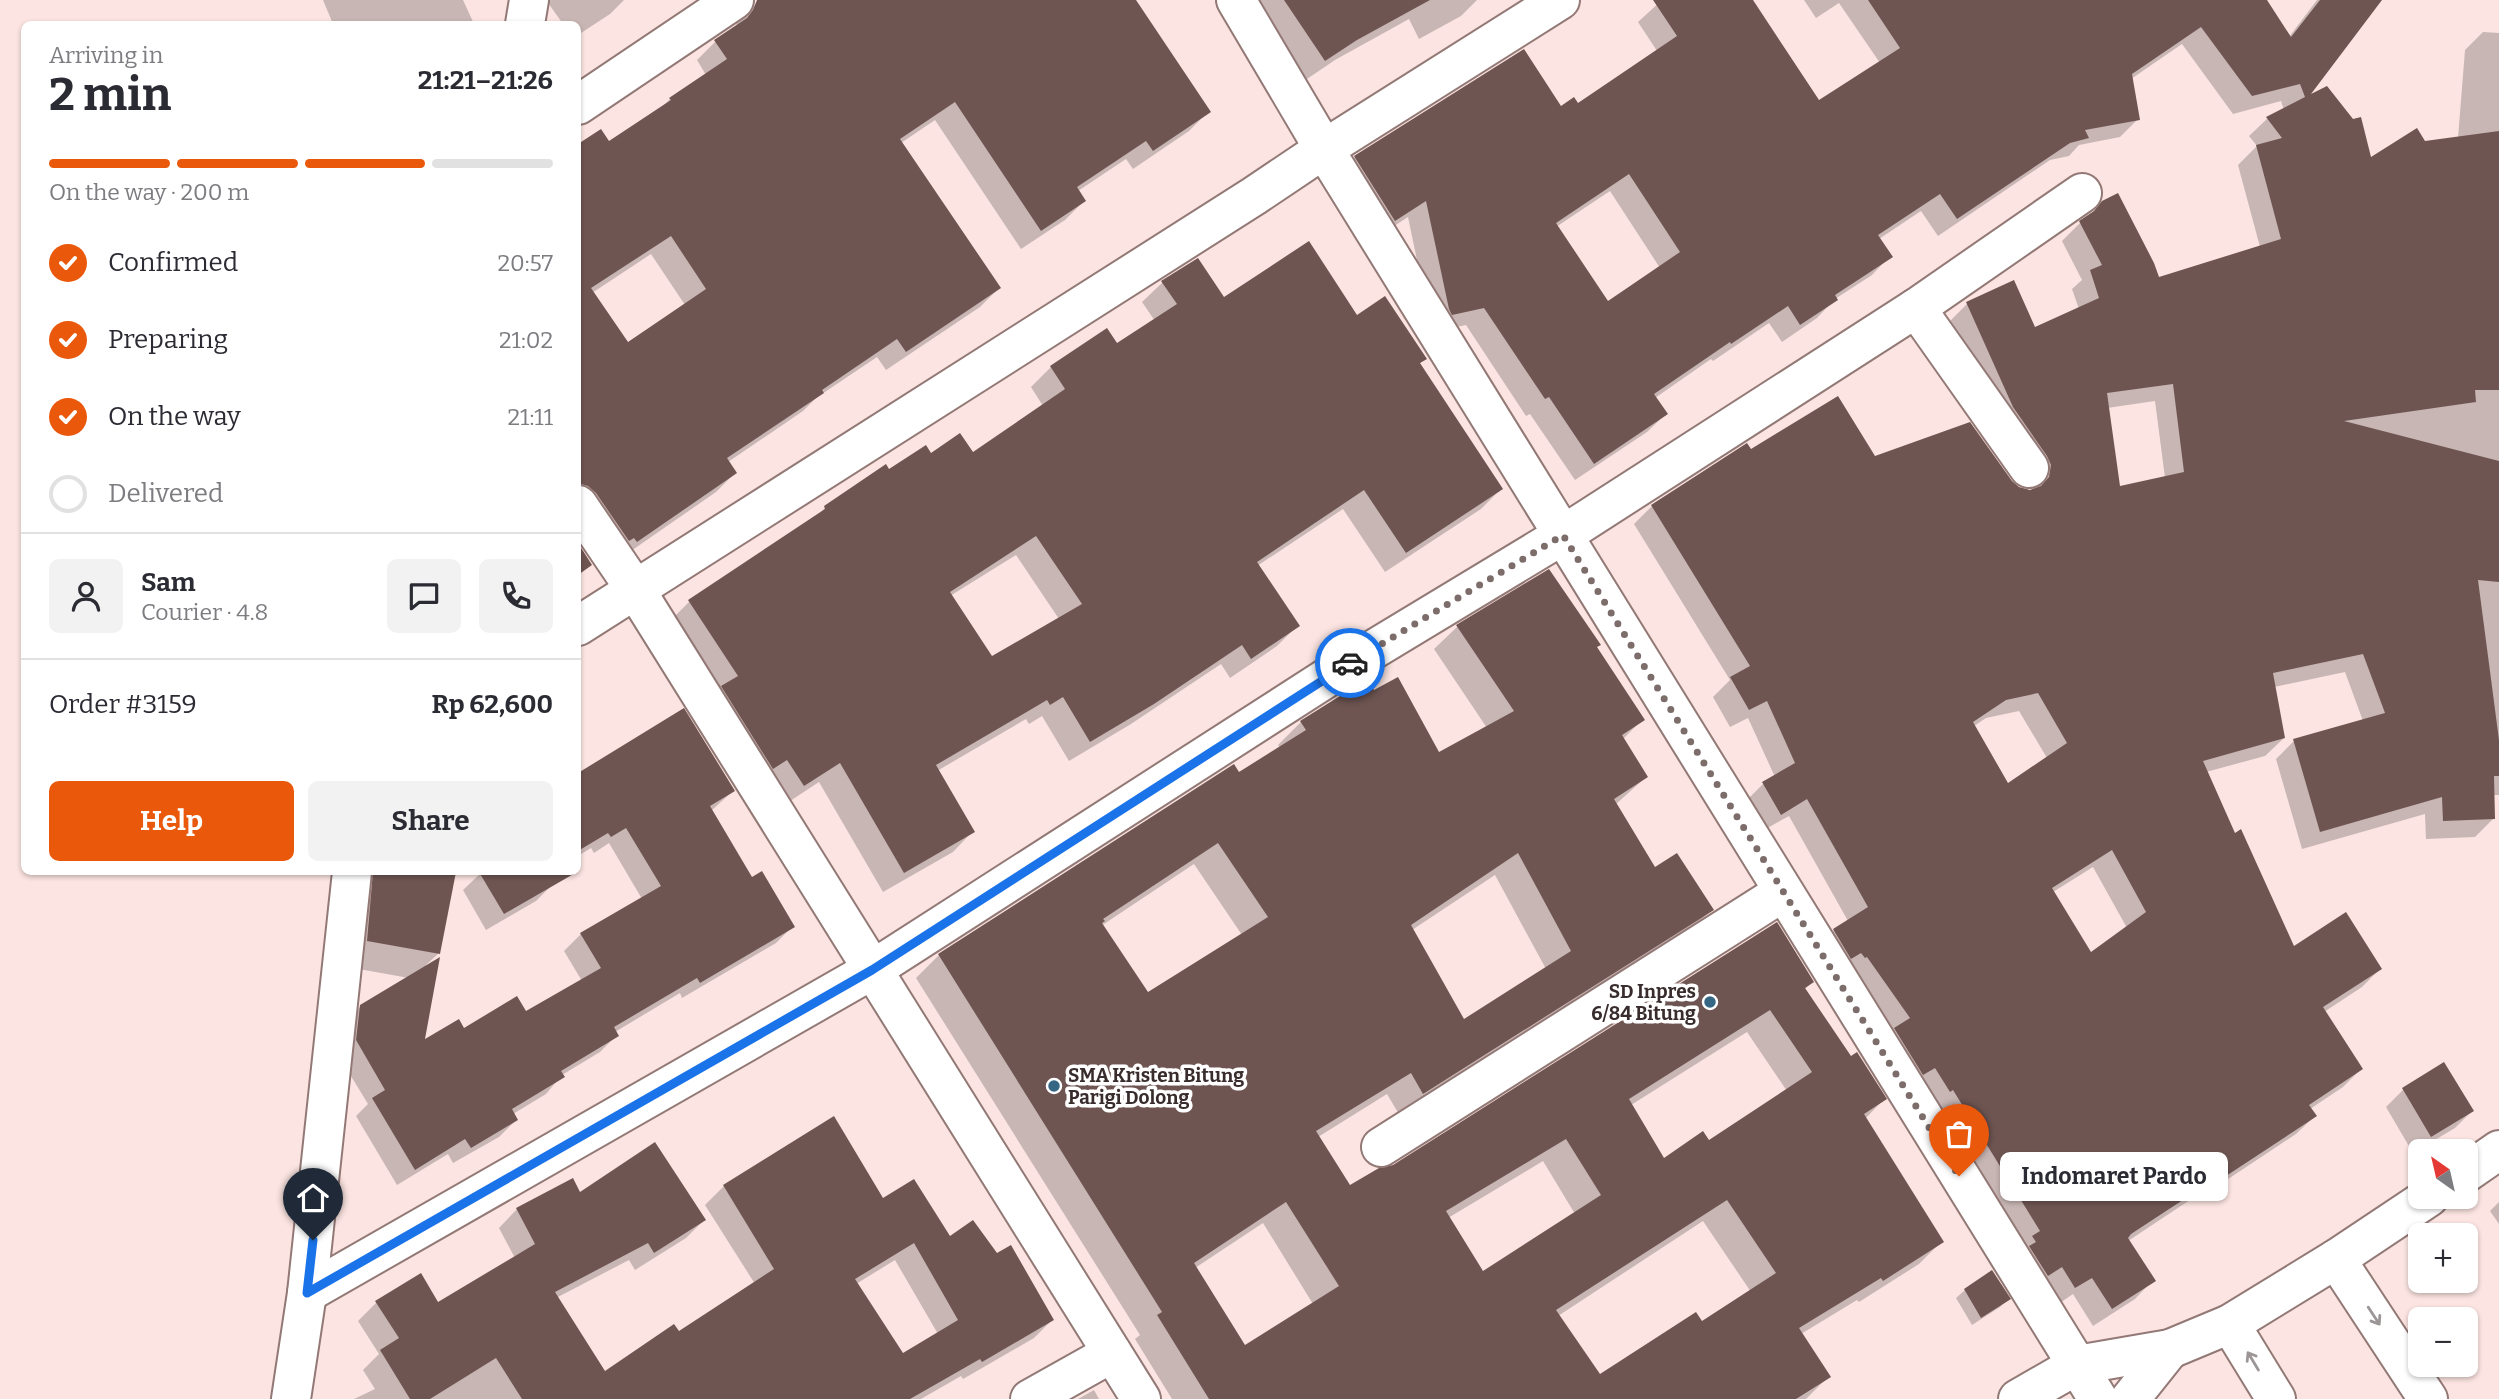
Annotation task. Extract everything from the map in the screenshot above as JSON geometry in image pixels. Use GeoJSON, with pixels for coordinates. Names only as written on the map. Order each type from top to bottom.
{"type":"FeatureCollection","features":[{"type":"Feature","properties":{"kind":"street"},"geometry":{"type":"LineString","coordinates":[[526,21],[529,0]]}},
{"type":"Feature","properties":{"kind":"street"},"geometry":{"type":"LineString","coordinates":[[581,103],[734,0]]}},
{"type":"Feature","properties":{"kind":"street"},"geometry":{"type":"LineString","coordinates":[[1236,0],[1324,149],[2098,1399]]}},
{"type":"Feature","properties":{"kind":"street"},"geometry":{"type":"LineString","coordinates":[[581,624],[1560,0]]}},
{"type":"Feature","properties":{"kind":"street"},"geometry":{"type":"LineString","coordinates":[[307,1293],[872,970],[1328,677],[1563,535],[1916,309],[2082,193]]}},
{"type":"Feature","properties":{"kind":"street"},"geometry":{"type":"LineString","coordinates":[[1916,309],[2029,468]]}},
{"type":"Feature","properties":{"kind":"street"},"geometry":{"type":"LineString","coordinates":[[581,509],[635,589],[1140,1399]]}},
{"type":"Feature","properties":{"kind":"street"},"geometry":{"type":"LineString","coordinates":[[291,1399],[307,1293],[352,875]]}},
{"type":"Feature","properties":{"kind":"street"},"geometry":{"type":"LineString","coordinates":[[1381,1147],[1783,892]]}},
{"type":"Feature","properties":{"kind":"street"},"geometry":{"type":"LineString","coordinates":[[2478,1164],[2499,1150]]}},
{"type":"Feature","properties":{"kind":"street"},"geometry":{"type":"LineString","coordinates":[[2018,1399],[2077,1365],[2170,1349],[2230,1324],[2411,1209]]}},
{"type":"Feature","properties":{"kind":"street"},"geometry":{"type":"LineString","coordinates":[[2336,1259],[2428,1399]]}},
{"type":"Feature","properties":{"kind":"street"},"geometry":{"type":"LineString","coordinates":[[2230,1324],[2276,1399]]}},
{"type":"Feature","properties":{"kind":"street"},"geometry":{"type":"LineString","coordinates":[[2130,1399],[2170,1349]]}},
{"type":"Feature","properties":{"kind":"street"},"geometry":{"type":"LineString","coordinates":[[1030,1399],[1112,1353]]}},
{"type":"Feature","properties":{"kind":"building"},"geometry":{"type":"Polygon","coordinates":[[[757,0],[1136,0],[1211,112],[1153,151],[1146,141],[1077,187],[1086,201],[1041,231],[955,102],[900,139],[1001,288],[906,352],[897,339],[822,390],[824,393],[727,458],[737,473],[637,542],[634,538],[629,541],[596,493],[581,484],[581,142],[601,129],[609,141],[727,59],[714,40],[747,18],[757,0]],[[671,236],[591,288],[628,342],[706,289],[671,236]]]}},
{"type":"Feature","properties":{"kind":"building"},"geometry":{"type":"Polygon","coordinates":[[[1284,0],[1430,0],[1325,61],[1284,0]]]}},
{"type":"Feature","properties":{"kind":"building"},"geometry":{"type":"Polygon","coordinates":[[[1653,0],[1753,0],[1819,100],[1900,48],[1868,0],[2267,0],[2291,37],[2320,0],[2382,0],[2311,94],[2327,86],[2353,119],[2361,117],[2371,157],[2417,128],[2425,141],[2499,131],[2499,390],[2475,390],[2476,402],[2344,421],[2499,461],[2499,582],[2478,580],[2499,740],[2499,776],[2494,776],[2495,819],[2443,821],[2442,797],[2320,832],[2293,739],[2385,713],[2363,654],[2273,673],[2285,738],[2203,761],[2235,833],[2241,829],[2294,946],[2346,912],[2382,969],[2323,1007],[2363,1069],[2309,1105],[2317,1116],[2131,1234],[2128,1238],[2156,1281],[2112,1309],[2092,1278],[2075,1288],[2062,1267],[2048,1276],[2029,1246],[2036,1242],[2032,1236],[2040,1231],[1953,1090],[1950,1092],[1935,1068],[1923,1075],[1894,1028],[1910,1018],[1867,957],[1861,953],[1851,959],[1833,929],[1868,907],[1807,799],[1781,815],[1762,782],[1795,763],[1767,701],[1749,710],[1730,677],[1750,666],[1651,505],[1747,443],[1751,449],[1838,396],[1875,456],[1970,422],[2012,481],[2019,487],[2030,490],[2041,486],[2049,477],[2051,465],[2013,407],[1966,302],[2014,280],[2035,327],[2099,298],[2090,270],[2102,265],[2079,221],[2094,211],[2102,201],[2118,193],[2159,277],[2281,239],[2256,145],[2282,138],[2266,117],[2305,97],[2300,84],[2252,96],[2201,27],[2132,74],[2140,120],[2085,130],[2089,138],[2070,143],[1957,219],[1940,194],[1878,235],[1893,257],[1835,295],[1838,300],[1800,325],[1788,306],[1731,344],[1730,342],[1654,394],[1668,414],[1594,464],[1549,397],[1545,399],[1484,308],[1452,315],[1426,201],[1395,221],[1354,156],[1524,49],[1561,106],[1574,97],[1578,103],[1677,36],[1653,0]],[[1629,174],[1556,223],[1608,301],[1680,252],[1629,174]],[[2173,384],[2107,393],[2120,486],[2184,472],[2173,384]],[[2038,693],[2006,700],[1973,722],[2008,783],[2067,743],[2038,693]],[[2112,850],[2052,888],[2091,952],[2146,912],[2112,850]]]}},
{"type":"Feature","properties":{"kind":"building"},"geometry":{"type":"Polygon","coordinates":[[[1309,241],[1357,315],[1385,296],[1427,359],[1420,363],[1503,489],[1406,553],[1364,490],[1257,562],[1300,626],[1251,659],[1242,645],[1154,704],[1090,742],[1063,697],[1050,705],[1047,700],[936,765],[975,832],[904,873],[840,763],[804,786],[787,760],[773,769],[721,686],[738,676],[688,600],[825,509],[824,506],[886,464],[889,469],[926,445],[931,453],[960,433],[973,452],[1065,389],[1050,366],[1107,328],[1117,343],[1177,304],[1161,281],[1198,258],[1224,297],[1309,241]],[[1036,536],[950,592],[992,656],[1082,604],[1036,536]]]}},
{"type":"Feature","properties":{"kind":"building"},"geometry":{"type":"Polygon","coordinates":[[[581,548],[592,565],[581,573],[581,548]]]}},
{"type":"Feature","properties":{"kind":"building"},"geometry":{"type":"Polygon","coordinates":[[[1549,569],[1601,645],[1597,647],[1645,720],[1622,735],[1648,777],[1614,799],[1655,867],[1677,853],[1714,910],[1423,1094],[1411,1073],[1316,1131],[1350,1185],[1379,1168],[1393,1165],[1777,922],[1814,982],[1805,988],[1851,1056],[1857,1052],[1887,1099],[1864,1114],[1944,1242],[1883,1281],[1881,1278],[1799,1328],[1831,1377],[1796,1399],[1209,1399],[1157,1315],[1162,1312],[938,954],[1234,764],[1239,772],[1306,730],[1300,721],[1367,679],[1374,690],[1398,677],[1439,752],[1514,711],[1456,625],[1549,569]],[[1218,843],[1103,919],[1105,921],[1102,923],[1148,992],[1268,917],[1218,843]],[[1518,853],[1411,925],[1464,1019],[1571,951],[1518,853]],[[1770,1010],[1629,1099],[1664,1158],[1703,1131],[1709,1140],[1812,1072],[1770,1010]],[[1566,1139],[1446,1211],[1483,1271],[1601,1195],[1566,1139]],[[1727,1200],[1556,1310],[1600,1374],[1696,1312],[1702,1321],[1776,1273],[1727,1200]],[[1286,1202],[1194,1263],[1245,1345],[1339,1286],[1286,1202]]]}},
{"type":"Feature","properties":{"kind":"building"},"geometry":{"type":"Polygon","coordinates":[[[684,708],[735,791],[710,806],[752,877],[762,871],[795,927],[700,983],[697,978],[614,1027],[619,1036],[561,1071],[565,1077],[512,1109],[518,1120],[471,1148],[465,1139],[415,1170],[372,1098],[385,1090],[356,1040],[360,1005],[440,957],[425,1039],[459,1019],[464,1028],[517,996],[526,1011],[601,968],[580,933],[661,886],[626,828],[611,837],[608,833],[581,849],[581,771],[684,708]]]}},
{"type":"Feature","properties":{"kind":"building"},"geometry":{"type":"Polygon","coordinates":[[[373,875],[455,875],[440,954],[367,941],[373,875]]]}},
{"type":"Feature","properties":{"kind":"building"},"geometry":{"type":"Polygon","coordinates":[[[481,875],[572,875],[504,914],[481,875]]]}},
{"type":"Feature","properties":{"kind":"building"},"geometry":{"type":"Polygon","coordinates":[[[2444,1062],[2474,1111],[2431,1137],[2402,1088],[2444,1062]]]}},
{"type":"Feature","properties":{"kind":"building"},"geometry":{"type":"Polygon","coordinates":[[[834,1116],[883,1198],[914,1179],[950,1236],[973,1220],[997,1253],[1011,1245],[1054,1320],[982,1362],[980,1359],[910,1399],[522,1399],[496,1358],[430,1399],[410,1399],[380,1350],[399,1338],[375,1301],[421,1273],[438,1302],[535,1244],[516,1208],[573,1178],[580,1192],[655,1142],[706,1220],[654,1253],[648,1243],[555,1292],[605,1371],[674,1324],[679,1331],[774,1269],[723,1185],[834,1116]],[[914,1243],[855,1279],[903,1353],[958,1320],[914,1243]]]}},
{"type":"Feature","properties":{"kind":"building"},"geometry":{"type":"Polygon","coordinates":[[[1992,1270],[2011,1299],[1981,1318],[1964,1289],[1992,1270]]]}},
{"type":"Feature","properties":{"kind":"way so far"},"geometry":{"type":"LineString","coordinates":[[1350,663],[1563,535],[1959,1176]]}},
{"type":"Feature","properties":{"kind":"place","name":"SD Inpres 6/84 Bitung"},"geometry":{"type":"Point","coordinates":[1710,1002]}},
{"type":"Feature","properties":{"kind":"place","name":"SMA Kristen Bitung Parigi Dolong"},"geometry":{"type":"Point","coordinates":[1054,1086]}},
{"type":"Feature","properties":{"kind":"place","name":"Indomaret Pardo"},"geometry":{"type":"Point","coordinates":[1959,1176]}},
{"type":"Feature","properties":{"kind":"route"},"geometry":{"type":"LineString","coordinates":[[313,1240],[307,1293],[872,970],[1350,663]]}}]}
